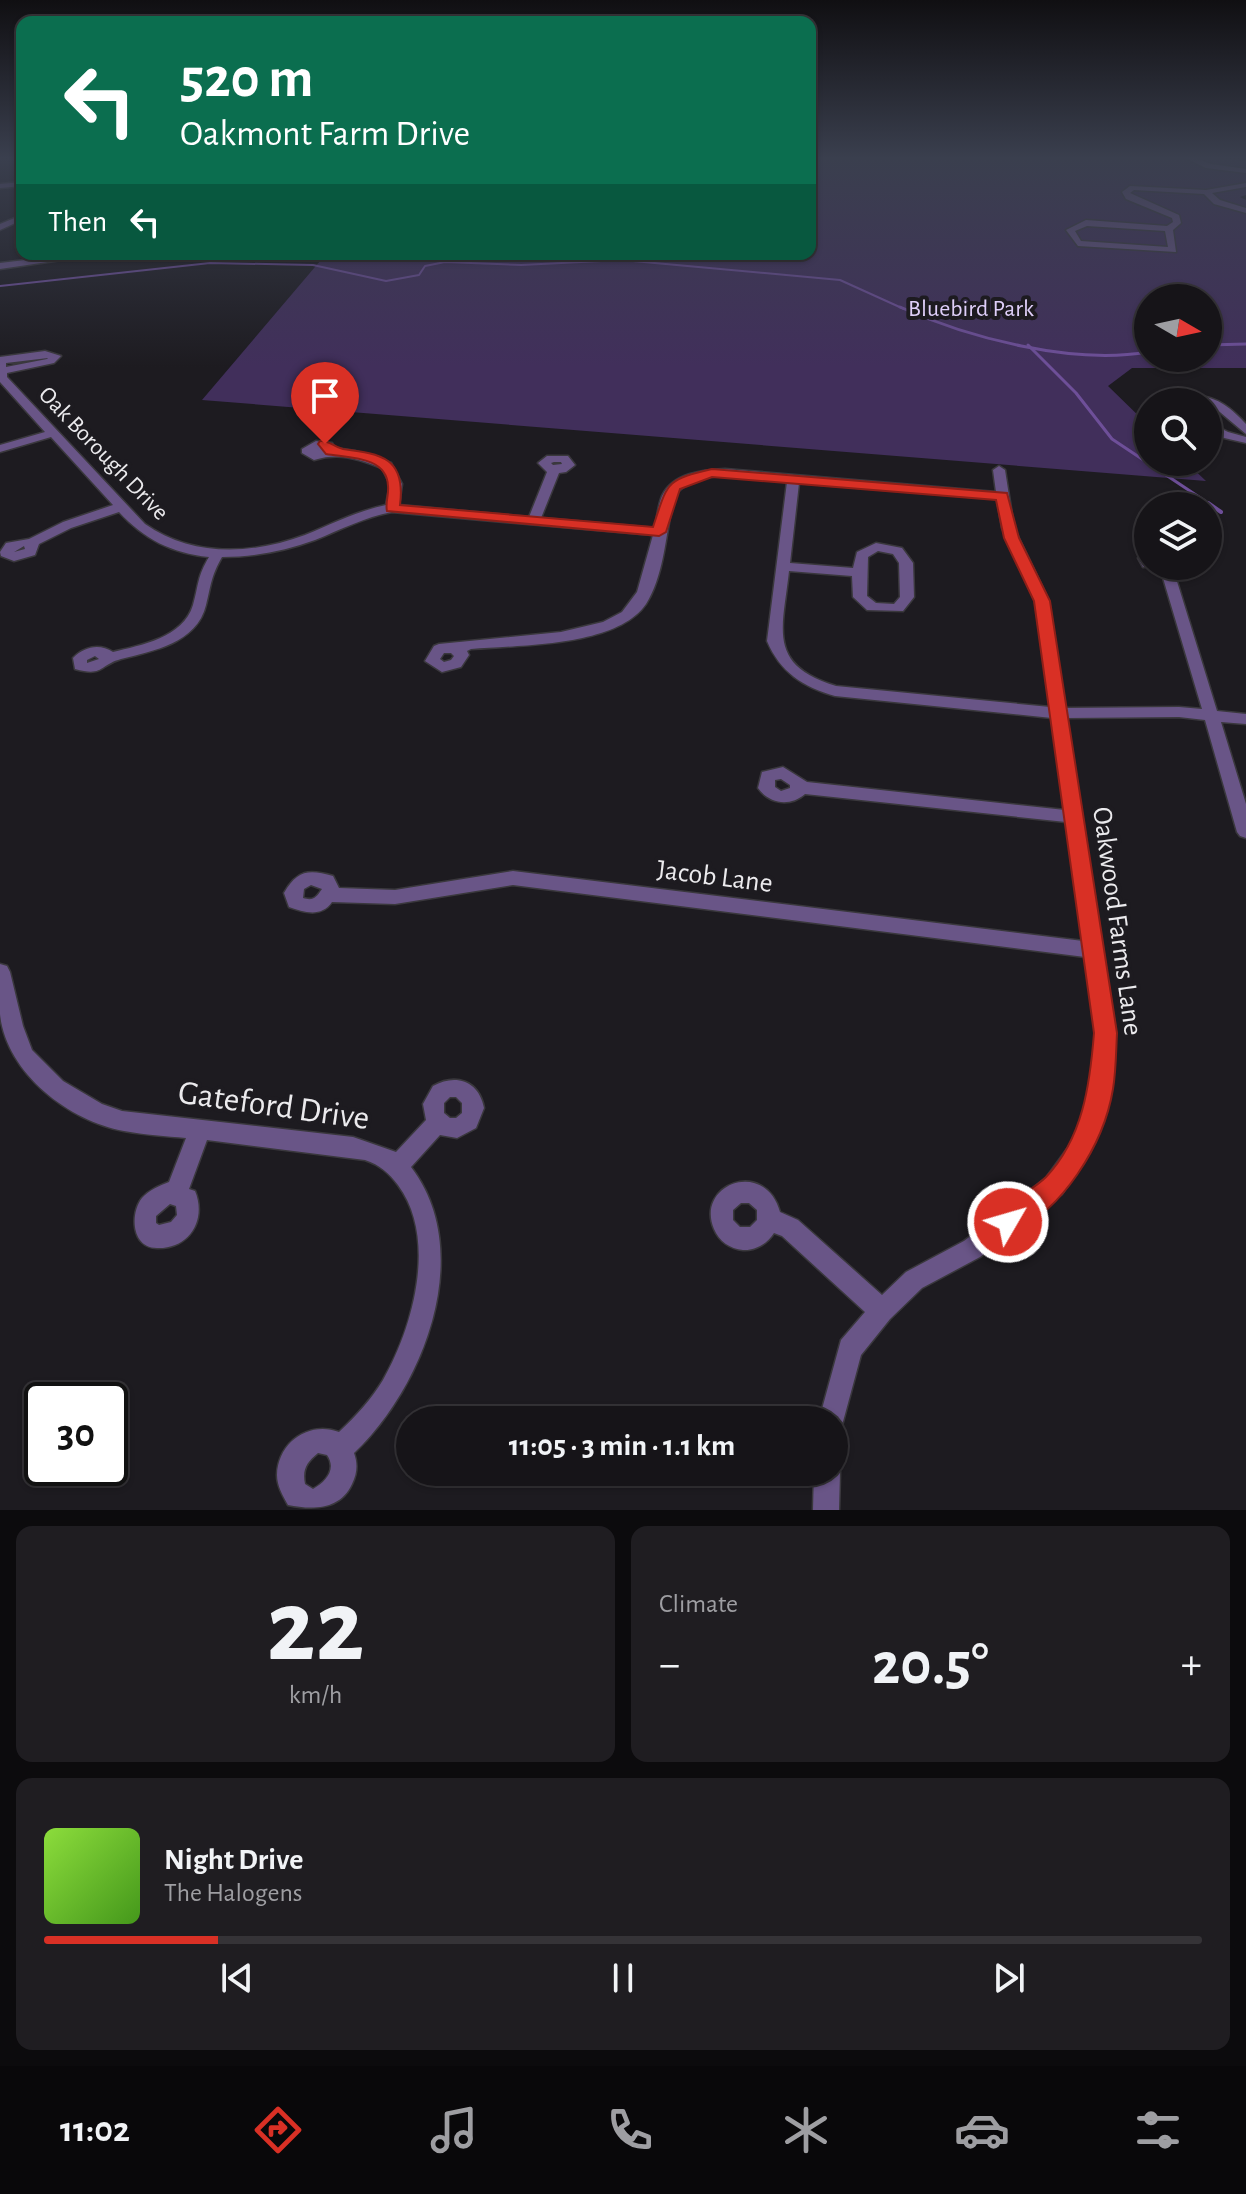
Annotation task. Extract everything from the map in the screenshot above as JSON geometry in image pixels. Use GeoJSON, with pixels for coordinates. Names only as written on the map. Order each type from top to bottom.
{"type":"FeatureCollection","features":[{"type":"Feature","properties":{"kind":"street"},"geometry":{"type":"LineString","coordinates":[[1078,226],[1070,230],[1078,243],[1086,245],[1173,250],[1169,229]]}},
{"type":"Feature","properties":{"kind":"street"},"geometry":{"type":"LineString","coordinates":[[1134,226],[1169,229],[1172,226]]}},
{"type":"Feature","properties":{"kind":"street"},"geometry":{"type":"LineString","coordinates":[[0,266],[49,260]]}},
{"type":"Feature","properties":{"kind":"street","name":"Oak Borough Drive"},"geometry":{"type":"LineString","coordinates":[[1,371],[56,357],[45,354],[0,361],[1,371],[2,378],[121,507],[151,537],[164,543],[218,553],[283,545],[366,513],[392,508],[659,532]]}},
{"type":"Feature","properties":{"kind":"street"},"geometry":{"type":"LineString","coordinates":[[1222,409],[1246,431]]}},
{"type":"Feature","properties":{"kind":"street"},"geometry":{"type":"LineString","coordinates":[[0,449],[53,433]]}},
{"type":"Feature","properties":{"kind":"street"},"geometry":{"type":"LineString","coordinates":[[1222,434],[1246,440]]}},
{"type":"Feature","properties":{"kind":"street"},"geometry":{"type":"LineString","coordinates":[[330,451],[371,457],[387,466],[396,484],[392,508]]}},
{"type":"Feature","properties":{"kind":"street"},"geometry":{"type":"LineString","coordinates":[[534,520],[554,470]]}},
{"type":"Feature","properties":{"kind":"street","name":"Oakwood Farms Lane"},"geometry":{"type":"LineString","coordinates":[[836,1406],[850,1349],[882,1311],[914,1280],[972,1249],[1054,1186],[1078,1152],[1093,1119],[1104,1069],[1106,1033],[1042,601],[1011,538],[999,470]]}},
{"type":"Feature","properties":{"kind":"street"},"geometry":{"type":"LineString","coordinates":[[458,650],[468,645],[598,630],[626,617],[643,594],[668,496],[687,479],[725,473],[1002,496]]}},
{"type":"Feature","properties":{"kind":"street"},"geometry":{"type":"LineString","coordinates":[[794,478],[774,641],[785,662],[807,681],[835,691],[1057,713],[1211,715],[1246,719]]}},
{"type":"Feature","properties":{"kind":"street"},"geometry":{"type":"LineString","coordinates":[[32,543],[67,525],[121,507]]}},
{"type":"Feature","properties":{"kind":"street"},"geometry":{"type":"LineString","coordinates":[[876,547],[897,551],[906,563],[905,602],[891,610],[866,604],[860,597],[859,573],[865,551],[876,547]]}},
{"type":"Feature","properties":{"kind":"street"},"geometry":{"type":"LineString","coordinates":[[108,658],[152,648],[186,627],[199,608],[204,576],[218,553]]}},
{"type":"Feature","properties":{"kind":"street"},"geometry":{"type":"LineString","coordinates":[[782,566],[859,573]]}},
{"type":"Feature","properties":{"kind":"street"},"geometry":{"type":"LineString","coordinates":[[1171,580],[1246,832]]}},
{"type":"Feature","properties":{"kind":"street"},"geometry":{"type":"LineString","coordinates":[[799,787],[1073,817]]}},
{"type":"Feature","properties":{"kind":"street","name":"Jacob Lane"},"geometry":{"type":"LineString","coordinates":[[330,895],[395,897],[513,878],[1093,950]]}},
{"type":"Feature","properties":{"kind":"street","name":"Gateford Drive"},"geometry":{"type":"LineString","coordinates":[[0,972],[25,1055],[45,1079],[94,1112],[122,1121],[353,1147],[381,1155],[398,1166]]}},
{"type":"Feature","properties":{"kind":"street"},"geometry":{"type":"LineString","coordinates":[[340,1449],[374,1416],[392,1387],[432,1274],[432,1241],[425,1213],[398,1166],[437,1123]]}},
{"type":"Feature","properties":{"kind":"street"},"geometry":{"type":"LineString","coordinates":[[176,1193],[201,1128]]}},
{"type":"Feature","properties":{"kind":"street"},"geometry":{"type":"LineString","coordinates":[[769,1219],[790,1228],[882,1311]]}},
{"type":"Feature","properties":{"kind":"street"},"geometry":{"type":"LineString","coordinates":[[826,1510],[827,1486]]}},
{"type":"Feature","properties":{"kind":"green space","name":"Bluebird Park"},"geometry":{"type":"Polygon","coordinates":[[[816,226],[1246,226],[1246,368],[1222,368],[1222,284],[1134,284],[1134,368],[1108,386],[1134,411],[1134,475],[202,400],[321,260],[816,260],[816,226]]]}},
{"type":"Feature","properties":{"kind":"green space","name":"Bluebird Park"},"geometry":{"type":"Polygon","coordinates":[[[1144,476],[1201,476],[1206,481],[1144,476]]]}},
{"type":"Feature","properties":{"kind":"waterway"},"geometry":{"type":"LineString","coordinates":[[0,286],[210,263],[313,265],[386,281],[419,275],[425,266],[445,262],[521,265],[622,260],[840,280],[904,309]]}},
{"type":"Feature","properties":{"kind":"waterway"},"geometry":{"type":"LineString","coordinates":[[900,307],[957,329],[1031,348]]}},
{"type":"Feature","properties":{"kind":"waterway"},"geometry":{"type":"LineString","coordinates":[[1222,345],[1246,344]]}},
{"type":"Feature","properties":{"kind":"waterway"},"geometry":{"type":"LineString","coordinates":[[1031,348],[1087,355],[1134,353]]}},
{"type":"Feature","properties":{"kind":"waterway"},"geometry":{"type":"LineString","coordinates":[[1031,348],[1076,393],[1112,439],[1192,492]]}},
{"type":"Feature","properties":{"kind":"route"},"geometry":{"type":"LineString","coordinates":[[325,444],[330,451],[371,457],[387,466],[396,484],[392,508],[659,532],[668,496],[674,487],[699,474],[794,478],[1002,496],[1011,538],[1042,601],[1106,1033],[1101,1091],[1078,1152],[1054,1186],[1008,1222]]}}]}
